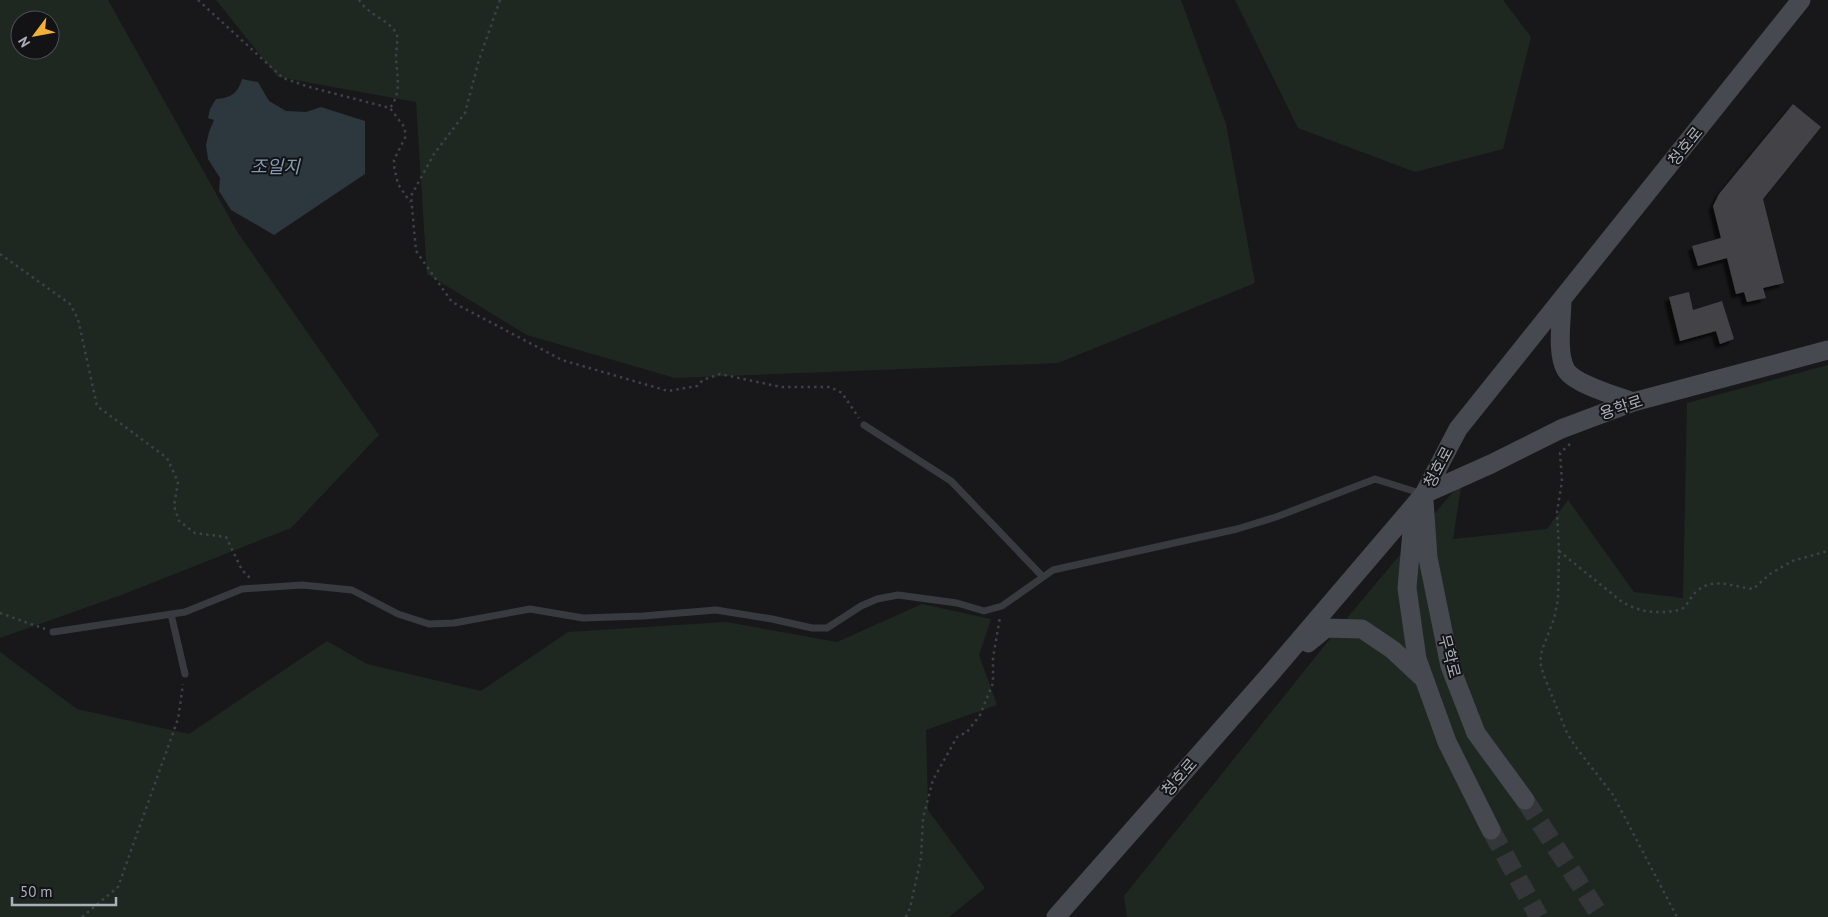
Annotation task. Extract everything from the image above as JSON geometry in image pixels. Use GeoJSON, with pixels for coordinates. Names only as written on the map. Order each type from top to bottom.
{"type":"FeatureCollection","features":[{"type":"Feature","properties":{"kind":"main road","name":"청호로"},"geometry":{"type":"LineString","coordinates":[[1056,917],[1272,672],[1424,494],[1458,429],[1801,0]]}},
{"type":"Feature","properties":{"kind":"main road"},"geometry":{"type":"LineString","coordinates":[[1562,300],[1560,349],[1566,371],[1584,384],[1633,402]]}},
{"type":"Feature","properties":{"kind":"main road","name":"용학로"},"geometry":{"type":"LineString","coordinates":[[1424,494],[1491,464],[1561,429],[1633,402],[1828,350]]}},
{"type":"Feature","properties":{"kind":"main road"},"geometry":{"type":"LineString","coordinates":[[1424,494],[1413,520],[1408,588],[1417,659],[1447,742],[1491,830]]}},
{"type":"Feature","properties":{"kind":"main road","name":"무학로"},"geometry":{"type":"LineString","coordinates":[[1424,494],[1428,558],[1450,666],[1476,733],[1525,800]]}},
{"type":"Feature","properties":{"kind":"main road"},"geometry":{"type":"LineString","coordinates":[[1272,672],[1326,628],[1362,629],[1393,650],[1424,680]]}},
{"type":"Feature","properties":{"kind":"lane"},"geometry":{"type":"LineString","coordinates":[[864,425],[951,481],[1043,578]]}},
{"type":"Feature","properties":{"kind":"lane"},"geometry":{"type":"LineString","coordinates":[[53,632],[185,612],[242,589],[302,585],[352,590],[398,614],[428,624],[454,623],[530,609],[583,618],[643,616],[716,610],[812,628],[827,628],[861,606],[877,599],[898,595],[957,603],[984,611],[1002,606],[1053,570],[1237,529],[1276,517],[1375,479],[1424,494]]}},
{"type":"Feature","properties":{"kind":"lane"},"geometry":{"type":"LineString","coordinates":[[171,614],[185,674]]}},
{"type":"Feature","properties":{"kind":"path"},"geometry":{"type":"LineString","coordinates":[[198,0],[283,78],[309,87],[390,108],[403,124],[406,132],[394,160],[394,166],[398,184],[411,203]]}},
{"type":"Feature","properties":{"kind":"path"},"geometry":{"type":"LineString","coordinates":[[359,0],[371,13],[391,26],[397,34],[396,57],[399,90],[396,100],[390,108]]}},
{"type":"Feature","properties":{"kind":"path"},"geometry":{"type":"LineString","coordinates":[[500,0],[478,60],[465,113],[434,154],[411,196],[416,251],[452,302],[562,360],[668,390],[697,386],[703,380],[720,374],[781,387],[830,387],[842,393],[864,425]]}},
{"type":"Feature","properties":{"kind":"path"},"geometry":{"type":"LineString","coordinates":[[0,254],[70,304],[78,319],[97,406],[166,458],[178,482],[174,506],[179,521],[195,533],[226,537],[242,570],[260,588]]}},
{"type":"Feature","properties":{"kind":"path"},"geometry":{"type":"LineString","coordinates":[[1575,441],[1560,453],[1562,480],[1557,512],[1559,550],[1557,610],[1540,656],[1544,676],[1567,733],[1613,795],[1678,917]]}},
{"type":"Feature","properties":{"kind":"path"},"geometry":{"type":"LineString","coordinates":[[1559,550],[1621,601],[1631,608],[1645,611],[1680,610],[1684,608],[1698,590],[1715,583],[1753,589],[1770,574],[1792,561],[1828,551]]}},
{"type":"Feature","properties":{"kind":"path"},"geometry":{"type":"LineString","coordinates":[[906,917],[910,908],[921,858],[923,818],[933,780],[957,737],[967,732],[980,715],[993,683],[992,658],[1002,606]]}},
{"type":"Feature","properties":{"kind":"path"},"geometry":{"type":"LineString","coordinates":[[0,613],[53,632]]}},
{"type":"Feature","properties":{"kind":"path"},"geometry":{"type":"LineString","coordinates":[[82,917],[118,887],[178,719],[185,674]]}},
{"type":"Feature","properties":{"kind":"shaded area"},"geometry":{"type":"Polygon","coordinates":[[[0,0],[108,0],[238,233],[379,435],[291,528],[124,594],[0,638],[0,0]]]}},
{"type":"Feature","properties":{"kind":"shaded area"},"geometry":{"type":"Polygon","coordinates":[[[216,0],[1181,0],[1226,124],[1255,283],[1058,363],[675,378],[527,335],[427,274],[416,102],[278,77],[216,0]]]}},
{"type":"Feature","properties":{"kind":"shaded area"},"geometry":{"type":"Polygon","coordinates":[[[1235,0],[1503,0],[1531,37],[1503,149],[1415,172],[1298,128],[1235,0]]]}},
{"type":"Feature","properties":{"kind":"shaded area"},"geometry":{"type":"Polygon","coordinates":[[[1828,365],[1828,917],[1127,917],[1124,896],[1342,624],[1462,481],[1453,539],[1547,529],[1568,500],[1634,592],[1683,598],[1687,403],[1828,365]]]}},
{"type":"Feature","properties":{"kind":"shaded area"},"geometry":{"type":"Polygon","coordinates":[[[922,604],[991,619],[979,655],[997,705],[926,730],[928,810],[985,888],[949,917],[0,917],[0,652],[77,709],[189,734],[327,641],[367,664],[481,691],[568,632],[726,622],[837,642],[922,604]]]}},
{"type":"Feature","properties":{"kind":"water","name":"조일지"},"geometry":{"type":"Polygon","coordinates":[[[242,79],[258,82],[269,101],[286,111],[306,112],[321,107],[365,121],[365,174],[274,235],[231,210],[219,191],[220,178],[208,159],[206,145],[214,120],[208,118],[210,109],[216,99],[233,94],[242,79]]]}},
{"type":"Feature","properties":{"kind":"building"},"geometry":{"type":"Polygon","coordinates":[[[1793,104],[1821,127],[1763,199],[1784,283],[1763,288],[1766,298],[1747,302],[1744,292],[1736,294],[1727,258],[1698,266],[1692,246],[1721,238],[1713,206],[1719,194],[1793,104]]]}},
{"type":"Feature","properties":{"kind":"building"},"geometry":{"type":"Polygon","coordinates":[[[1689,292],[1693,310],[1722,301],[1734,339],[1720,344],[1716,331],[1680,341],[1669,297],[1689,292]]]}},
{"type":"Feature","properties":{"kind":"tunnel"},"geometry":{"type":"LineString","coordinates":[[1525,800],[1601,917]]}},
{"type":"Feature","properties":{"kind":"tunnel"},"geometry":{"type":"LineString","coordinates":[[1491,830],[1539,917]]}}]}
